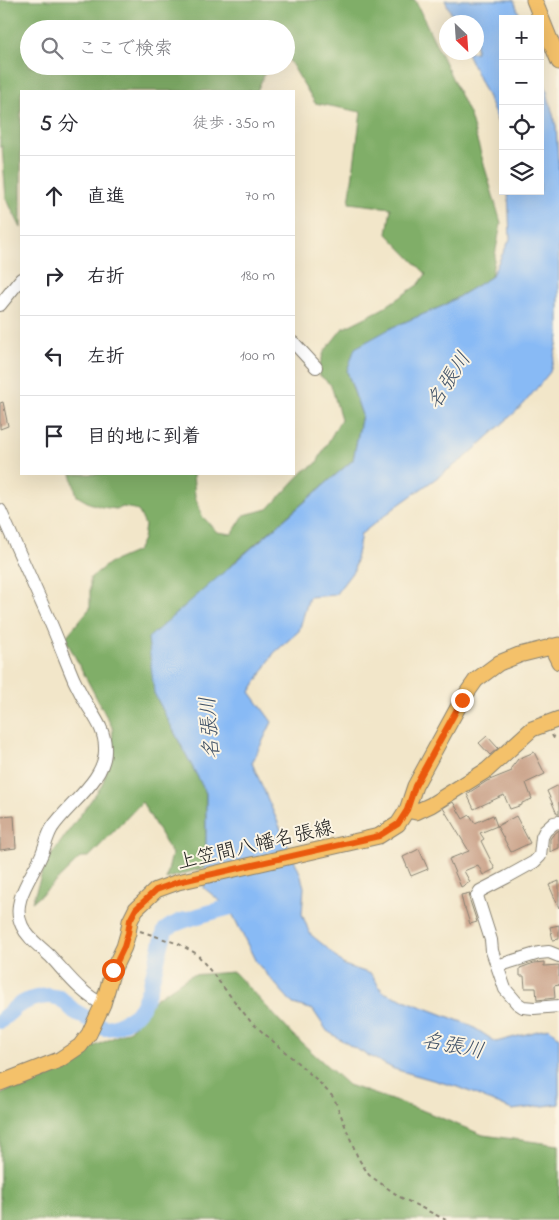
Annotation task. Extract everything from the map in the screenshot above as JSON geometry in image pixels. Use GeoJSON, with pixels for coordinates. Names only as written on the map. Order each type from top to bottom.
{"type":"FeatureCollection","features":[{"type":"Feature","properties":{"kind":"main road"},"geometry":{"type":"LineString","coordinates":[[534,0],[559,62]]}},
{"type":"Feature","properties":{"kind":"main road","name":"上笠間八幡名張線"},"geometry":{"type":"LineString","coordinates":[[0,1083],[58,1060],[80,1046],[89,1034],[102,1008],[113,970],[126,940],[130,920],[136,909],[156,890],[178,882],[379,836],[398,824],[407,810],[415,786],[462,700],[476,680],[500,663],[519,655],[555,645],[559,662]]}},
{"type":"Feature","properties":{"kind":"main road"},"geometry":{"type":"LineString","coordinates":[[407,810],[416,812],[438,800],[487,770],[532,729],[559,719]]}},
{"type":"Feature","properties":{"kind":"street"},"geometry":{"type":"LineString","coordinates":[[0,305],[20,280]]}},
{"type":"Feature","properties":{"kind":"street"},"geometry":{"type":"LineString","coordinates":[[295,344],[316,368]]}},
{"type":"Feature","properties":{"kind":"street"},"geometry":{"type":"LineString","coordinates":[[0,510],[75,680],[100,726],[106,748],[101,769],[53,828],[24,890],[19,917],[25,932],[102,1008]]}},
{"type":"Feature","properties":{"kind":"street"},"geometry":{"type":"LineString","coordinates":[[559,822],[554,823],[545,831],[542,837],[540,856],[534,862],[480,891],[477,896],[505,989],[523,1007],[559,1006]]}},
{"type":"Feature","properties":{"kind":"street"},"geometry":{"type":"LineString","coordinates":[[497,966],[539,953],[549,952],[559,956]]}},
{"type":"Feature","properties":{"kind":"path"},"geometry":{"type":"LineString","coordinates":[[151,934],[179,944],[197,954],[251,1022],[316,1079],[334,1098],[358,1158],[369,1175],[400,1197],[446,1220]]}},
{"type":"Feature","properties":{"kind":"green space"},"geometry":{"type":"Polygon","coordinates":[[[0,0],[415,0],[439,51],[439,60],[443,60],[470,116],[501,223],[491,277],[443,306],[393,327],[347,371],[362,415],[353,460],[232,564],[154,693],[206,793],[206,867],[166,879],[172,854],[142,802],[89,857],[81,857],[32,902],[46,862],[102,785],[111,757],[113,729],[65,638],[90,608],[90,578],[109,563],[137,551],[143,539],[145,525],[139,512],[134,509],[102,507],[89,503],[77,496],[71,475],[193,475],[195,496],[202,516],[217,532],[232,534],[244,515],[268,509],[304,471],[316,464],[341,419],[331,385],[317,373],[324,352],[342,329],[382,309],[419,284],[426,274],[387,234],[391,208],[349,203],[361,112],[315,103],[295,70],[295,20],[20,20],[20,75],[264,75],[257,90],[20,90],[20,226],[6,198],[2,146],[0,148],[0,0]]]}},
{"type":"Feature","properties":{"kind":"green space"},"geometry":{"type":"Polygon","coordinates":[[[234,972],[293,1035],[348,1085],[424,1111],[483,1135],[559,1145],[559,1220],[0,1220],[0,1095],[82,1052],[130,1030],[155,999],[191,975],[234,972]]]}},
{"type":"Feature","properties":{"kind":"water"},"geometry":{"type":"Polygon","coordinates":[[[445,0],[514,0],[520,15],[499,15],[499,126],[470,60],[484,60],[484,15],[452,15],[445,0]]]}},
{"type":"Feature","properties":{"kind":"water","name":"名張川"},"geometry":{"type":"Polygon","coordinates":[[[544,80],[556,126],[559,177],[559,337],[550,372],[523,405],[466,457],[361,534],[354,570],[335,595],[309,597],[299,631],[274,653],[250,692],[272,722],[252,763],[300,873],[304,887],[302,914],[310,934],[344,965],[371,974],[383,992],[470,1025],[496,1042],[549,1028],[559,1037],[559,1104],[512,1110],[461,1088],[394,1069],[354,1048],[327,1031],[313,1010],[293,1004],[256,962],[230,909],[204,888],[206,793],[154,693],[148,638],[353,460],[362,415],[347,371],[355,348],[393,327],[443,306],[491,277],[510,239],[508,195],[544,195],[544,80]]]}},
{"type":"Feature","properties":{"kind":"building"},"geometry":{"type":"Polygon","coordinates":[[[3,402],[8,426],[0,429],[0,403],[3,402]]]}},
{"type":"Feature","properties":{"kind":"building"},"geometry":{"type":"Polygon","coordinates":[[[487,736],[498,748],[490,755],[479,743],[487,736]]]}},
{"type":"Feature","properties":{"kind":"building"},"geometry":{"type":"Polygon","coordinates":[[[534,752],[545,774],[526,783],[532,799],[510,809],[504,795],[474,809],[467,794],[487,781],[512,771],[511,768],[518,759],[534,752]]]}},
{"type":"Feature","properties":{"kind":"building"},"geometry":{"type":"Polygon","coordinates":[[[559,785],[559,814],[557,814],[547,791],[559,785]]]}},
{"type":"Feature","properties":{"kind":"building"},"geometry":{"type":"Polygon","coordinates":[[[453,802],[463,819],[470,815],[475,823],[493,815],[497,826],[480,833],[484,839],[481,841],[495,869],[483,875],[478,865],[464,871],[470,882],[461,887],[449,859],[469,851],[443,808],[453,802]]]}},
{"type":"Feature","properties":{"kind":"building"},"geometry":{"type":"Polygon","coordinates":[[[14,816],[16,848],[0,850],[0,817],[14,816]]]}},
{"type":"Feature","properties":{"kind":"building"},"geometry":{"type":"Polygon","coordinates":[[[516,816],[530,843],[511,852],[497,826],[516,816]]]}},
{"type":"Feature","properties":{"kind":"building"},"geometry":{"type":"Polygon","coordinates":[[[559,830],[559,848],[550,852],[550,839],[559,830]]]}},
{"type":"Feature","properties":{"kind":"building"},"geometry":{"type":"Polygon","coordinates":[[[419,849],[428,869],[411,876],[403,857],[419,849]]]}},
{"type":"Feature","properties":{"kind":"building"},"geometry":{"type":"Polygon","coordinates":[[[559,881],[559,908],[549,885],[559,881]]]}},
{"type":"Feature","properties":{"kind":"building"},"geometry":{"type":"Polygon","coordinates":[[[470,893],[469,898],[477,922],[470,924],[461,895],[470,893]]]}},
{"type":"Feature","properties":{"kind":"building"},"geometry":{"type":"Polygon","coordinates":[[[559,925],[559,939],[553,940],[550,927],[559,925]]]}},
{"type":"Feature","properties":{"kind":"building"},"geometry":{"type":"Polygon","coordinates":[[[544,962],[544,966],[559,965],[559,985],[554,986],[555,998],[537,1000],[536,988],[525,988],[524,976],[520,976],[520,968],[544,962]]]}},
{"type":"Feature","properties":{"kind":"waterway"},"geometry":{"type":"LineString","coordinates":[[0,1021],[17,1006],[29,1000],[49,996],[60,998],[74,1011],[104,1028],[114,1027],[136,1014],[142,1007],[150,987],[165,930],[185,920],[248,902]]}},
{"type":"Feature","properties":{"kind":"route"},"geometry":{"type":"LineString","coordinates":[[113,970],[124,947],[130,920],[136,909],[156,890],[178,882],[379,836],[398,824],[407,810],[415,786],[462,700]]}}]}
